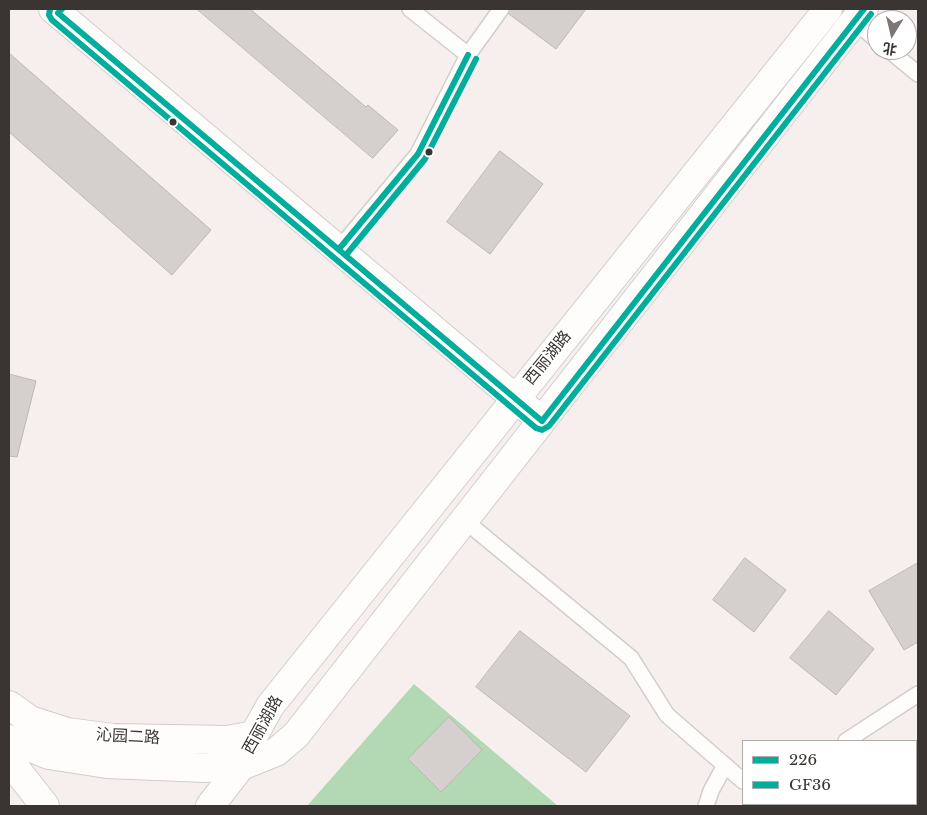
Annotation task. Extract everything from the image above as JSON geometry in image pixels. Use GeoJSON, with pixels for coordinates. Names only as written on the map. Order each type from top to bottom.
{"type":"FeatureCollection","features":[{"type":"Feature","properties":{"kind":"street","name":"西丽湖路"},"geometry":{"type":"LineString","coordinates":[[241,766],[254,735],[270,706],[828,9]]}},
{"type":"Feature","properties":{"kind":"street"},"geometry":{"type":"LineString","coordinates":[[58,10],[542,421]]}},
{"type":"Feature","properties":{"kind":"street","name":"西丽湖路"},"geometry":{"type":"LineString","coordinates":[[241,766],[276,752],[296,735],[859,15]]}},
{"type":"Feature","properties":{"kind":"street","name":"沁园二路"},"geometry":{"type":"LineString","coordinates":[[9,705],[30,720],[67,732],[112,738],[228,740],[254,735]]}},
{"type":"Feature","properties":{"kind":"street","name":"沁园二路"},"geometry":{"type":"LineString","coordinates":[[9,740],[49,755],[107,764],[206,768],[241,766]]}},
{"type":"Feature","properties":{"kind":"street"},"geometry":{"type":"LineString","coordinates":[[9,760],[45,806]]}},
{"type":"Feature","properties":{"kind":"street"},"geometry":{"type":"LineString","coordinates":[[210,806],[241,766]]}},
{"type":"Feature","properties":{"kind":"lane"},"geometry":{"type":"LineString","coordinates":[[410,9],[468,55]]}},
{"type":"Feature","properties":{"kind":"lane"},"geometry":{"type":"LineString","coordinates":[[338,249],[418,154],[468,55],[501,9]]}},
{"type":"Feature","properties":{"kind":"lane"},"geometry":{"type":"LineString","coordinates":[[859,15],[867,26]]}},
{"type":"Feature","properties":{"kind":"lane"},"geometry":{"type":"LineString","coordinates":[[901,60],[918,74]]}},
{"type":"Feature","properties":{"kind":"lane"},"geometry":{"type":"LineString","coordinates":[[464,520],[631,658],[666,715],[742,780]]}},
{"type":"Feature","properties":{"kind":"lane"},"geometry":{"type":"LineString","coordinates":[[848,740],[918,694]]}},
{"type":"Feature","properties":{"kind":"lane"},"geometry":{"type":"LineString","coordinates":[[706,806],[711,791],[725,765]]}},
{"type":"Feature","properties":{"kind":"green space"},"geometry":{"type":"Polygon","coordinates":[[[414,684],[558,806],[307,806],[414,684]]]}},
{"type":"Feature","properties":{"kind":"building"},"geometry":{"type":"Polygon","coordinates":[[[197,9],[250,9],[366,107],[368,105],[398,130],[373,158],[197,9]]]}},
{"type":"Feature","properties":{"kind":"building"},"geometry":{"type":"Polygon","coordinates":[[[510,9],[586,9],[556,49],[509,14],[510,9]]]}},
{"type":"Feature","properties":{"kind":"building"},"geometry":{"type":"Polygon","coordinates":[[[9,53],[211,230],[172,275],[9,132],[9,53]]]}},
{"type":"Feature","properties":{"kind":"building"},"geometry":{"type":"Polygon","coordinates":[[[500,151],[543,184],[490,254],[447,222],[500,151]]]}},
{"type":"Feature","properties":{"kind":"building"},"geometry":{"type":"Polygon","coordinates":[[[9,374],[36,381],[17,457],[9,456],[9,374]]]}},
{"type":"Feature","properties":{"kind":"building"},"geometry":{"type":"Polygon","coordinates":[[[745,558],[786,590],[754,632],[713,600],[745,558]]]}},
{"type":"Feature","properties":{"kind":"building"},"geometry":{"type":"Polygon","coordinates":[[[918,563],[918,642],[904,650],[869,591],[918,563]]]}},
{"type":"Feature","properties":{"kind":"building"},"geometry":{"type":"Polygon","coordinates":[[[829,611],[874,649],[836,695],[790,658],[829,611]]]}},
{"type":"Feature","properties":{"kind":"building"},"geometry":{"type":"Polygon","coordinates":[[[520,631],[630,716],[586,772],[476,687],[520,631]]]}},
{"type":"Feature","properties":{"kind":"building"},"geometry":{"type":"Polygon","coordinates":[[[449,717],[482,750],[441,792],[408,759],[449,717]]]}},
{"type":"Feature","properties":{"kind":"transit line","name":"GF36"},"geometry":{"type":"LineString","coordinates":[[50,9],[49,15],[52,20],[536,428],[542,430],[549,426],[867,19]]}},
{"type":"Feature","properties":{"kind":"transit line","name":"226"},"geometry":{"type":"LineString","coordinates":[[62,9],[58,13],[542,421],[864,9]]}},
{"type":"Feature","properties":{"kind":"transit line","name":"226"},"geometry":{"type":"LineString","coordinates":[[339,249],[418,154],[468,55]]}},
{"type":"Feature","properties":{"kind":"transit line","name":"GF36"},"geometry":{"type":"LineString","coordinates":[[346,255],[425,159],[476,59]]}}]}
